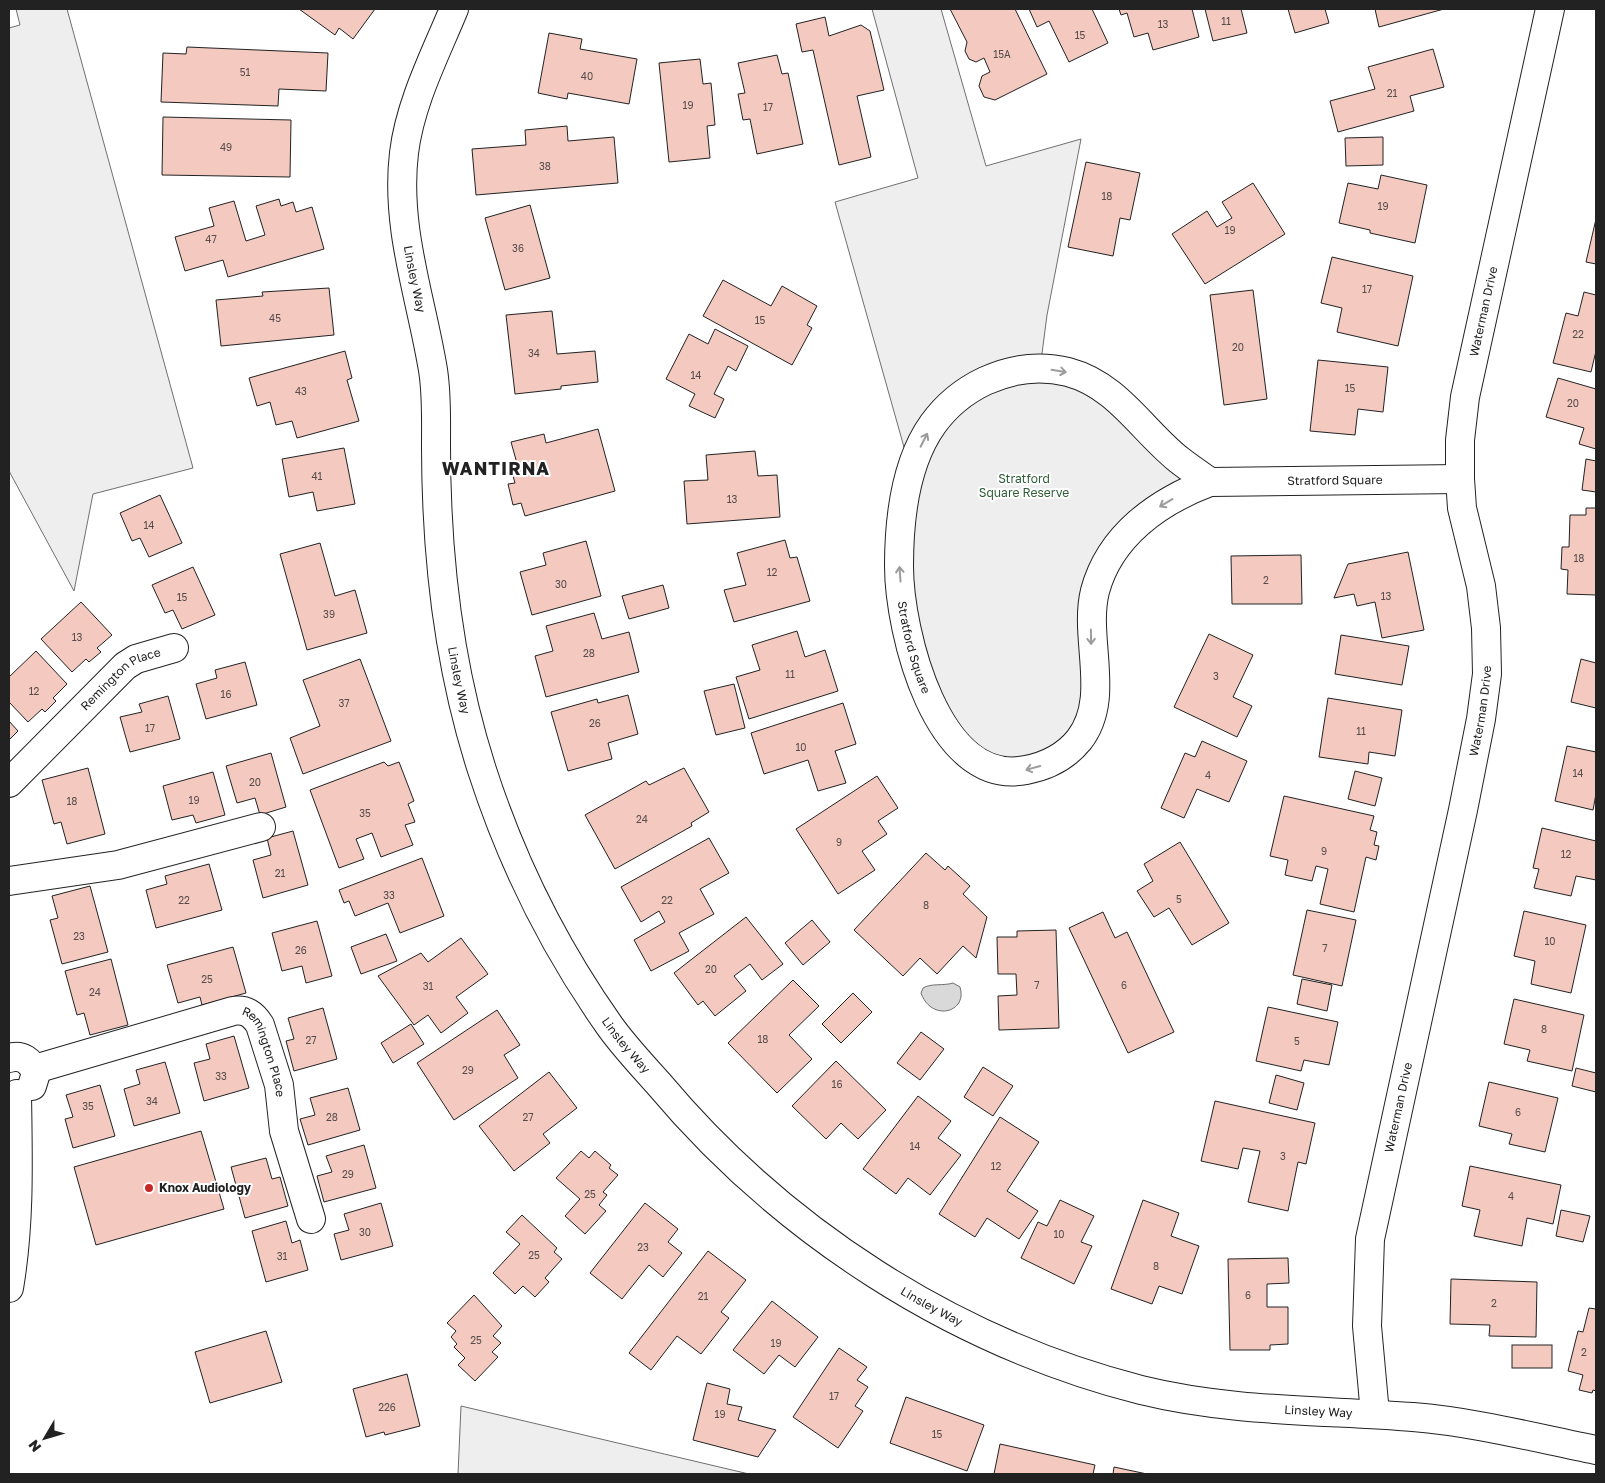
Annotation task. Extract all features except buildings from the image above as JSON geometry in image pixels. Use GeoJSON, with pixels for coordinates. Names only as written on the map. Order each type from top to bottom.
{"type":"FeatureCollection","features":[{"type":"Feature","properties":{"kind":"street","name":"Linsley Way"},"geometry":{"type":"LineString","coordinates":[[454,9],[412,112],[404,153],[402,182],[405,237],[428,346],[436,395],[436,510],[445,602],[456,674],[479,760],[513,854],[556,942],[611,1028],[679,1108],[743,1173],[808,1226],[876,1275],[943,1314],[1020,1349],[1137,1389],[1187,1400],[1245,1408],[1375,1414],[1457,1421],[1596,1450]]}},
{"type":"Feature","properties":{"kind":"street","name":"Waterman Drive"},"geometry":{"type":"LineString","coordinates":[[1375,1414],[1367,1326],[1370,1239],[1466,792],[1481,719],[1487,674],[1486,628],[1481,586],[1462,508],[1460,440],[1465,397],[1550,9]]}},
{"type":"Feature","properties":{"kind":"street","name":"Stratford Square"},"geometry":{"type":"LineString","coordinates":[[1210,482],[1178,459],[1122,403],[1088,380],[1068,372],[1027,369],[1005,373],[971,388],[942,412],[922,443],[911,472],[903,515],[899,568],[906,626],[920,677],[950,737],[965,753],[979,763],[1008,772],[1023,771],[1051,762],[1073,747],[1084,733],[1092,718],[1095,699],[1092,608],[1096,589],[1112,552],[1123,537],[1158,508],[1190,490],[1210,482],[1460,479]]}},
{"type":"Feature","properties":{"kind":"street","name":"Remington Place"},"geometry":{"type":"LineString","coordinates":[[9,783],[125,666],[136,658],[174,648]]}},
{"type":"Feature","properties":{"kind":"street"},"geometry":{"type":"LineString","coordinates":[[9,880],[118,865],[261,827]]}},
{"type":"Feature","properties":{"kind":"street","name":"Remington Place"},"geometry":{"type":"LineString","coordinates":[[34,1069],[233,1011],[241,1010],[248,1013],[255,1017],[260,1025],[279,1085],[284,1131],[311,1219]]}},
{"type":"Feature","properties":{"kind":"street"},"geometry":{"type":"LineString","coordinates":[[9,1058],[24,1058],[30,1062],[34,1069],[35,1079],[33,1085],[28,1090],[13,1093],[19,1193],[16,1238],[9,1288]]}},
{"type":"Feature","properties":{"kind":"green space"},"geometry":{"type":"Polygon","coordinates":[[[16,9],[67,9],[193,468],[93,494],[74,591],[9,471],[9,28],[20,25],[16,9]]]}},
{"type":"Feature","properties":{"kind":"green space","name":"Stratford Square Reserve"},"geometry":{"type":"Polygon","coordinates":[[[872,9],[941,9],[986,166],[1081,139],[1047,315],[1040,369],[1068,372],[1210,482],[1112,552],[1095,673],[1062,756],[979,763],[910,644],[911,472],[835,202],[918,178],[872,9]]]}},
{"type":"Feature","properties":{"kind":"green space"},"geometry":{"type":"Polygon","coordinates":[[[461,1406],[749,1474],[458,1474],[461,1406]]]}},
{"type":"Feature","properties":{"kind":"shaded area"},"geometry":{"type":"Polygon","coordinates":[[[953,983],[960,987],[961,996],[959,1003],[947,1011],[932,1008],[921,993],[926,986],[953,983]]]}},
{"type":"Feature","properties":{"kind":"place","name":"Knox Audiology"},"geometry":{"type":"Point","coordinates":[149,1188]}},
{"type":"Feature","properties":{"kind":"district","name":"WANTIRNA"},"geometry":{"type":"Point","coordinates":[496,469]}}]}
